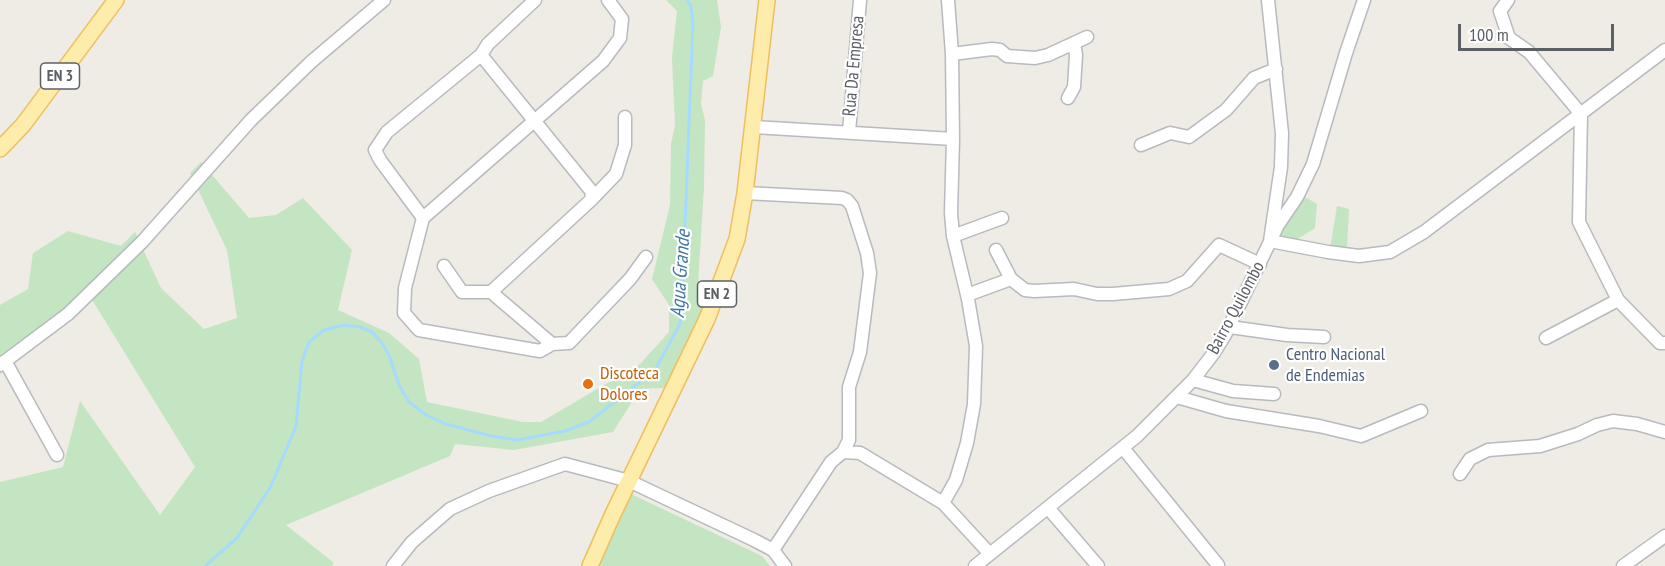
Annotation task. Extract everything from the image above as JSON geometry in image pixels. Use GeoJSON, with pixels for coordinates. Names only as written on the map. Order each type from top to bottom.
{"type":"FeatureCollection","features":[{"type":"Feature","properties":{"kind":"main road","name":"EN 3"},"geometry":{"type":"LineString","coordinates":[[0,149],[23,125],[116,0]]}},
{"type":"Feature","properties":{"kind":"main road","name":"EN 2"},"geometry":{"type":"LineString","coordinates":[[590,566],[707,320],[737,239],[754,127],[767,0]]}},
{"type":"Feature","properties":{"kind":"street"},"geometry":{"type":"LineString","coordinates":[[57,455],[2,363],[68,314],[142,242],[251,120],[311,62],[384,0]]}},
{"type":"Feature","properties":{"kind":"street"},"geometry":{"type":"LineString","coordinates":[[423,218],[375,150],[387,132],[481,55],[488,44],[535,0]]}},
{"type":"Feature","properties":{"kind":"street"},"geometry":{"type":"LineString","coordinates":[[608,0],[622,19],[621,38],[603,61],[423,218],[405,288],[404,312],[419,330],[540,351],[552,344],[569,343],[630,279],[646,256]]}},
{"type":"Feature","properties":{"kind":"street","name":"Rua Da Empresa"},"geometry":{"type":"LineString","coordinates":[[849,132],[860,0]]}},
{"type":"Feature","properties":{"kind":"street"},"geometry":{"type":"LineString","coordinates":[[943,503],[956,480],[968,443],[974,404],[976,346],[953,236],[951,213],[952,54],[948,0]]}},
{"type":"Feature","properties":{"kind":"street"},"geometry":{"type":"LineString","coordinates":[[1268,0],[1282,144],[1281,167],[1270,241],[1359,256],[1390,252],[1424,232],[1665,50]]}},
{"type":"Feature","properties":{"kind":"street","name":"Bairro Quilombo"},"geometry":{"type":"LineString","coordinates":[[975,566],[1123,447],[1177,397],[1213,354],[1230,327],[1278,225],[1297,197],[1313,164],[1364,0]]}},
{"type":"Feature","properties":{"kind":"street"},"geometry":{"type":"LineString","coordinates":[[1508,0],[1500,11],[1509,38],[1529,52],[1581,114],[1579,222],[1618,300],[1660,343],[1665,343]]}},
{"type":"Feature","properties":{"kind":"street"},"geometry":{"type":"LineString","coordinates":[[952,54],[992,49],[1000,50],[1007,56],[1035,58],[1048,55],[1087,37]]}},
{"type":"Feature","properties":{"kind":"street"},"geometry":{"type":"LineString","coordinates":[[1068,99],[1074,87],[1076,55],[1074,43]]}},
{"type":"Feature","properties":{"kind":"street"},"geometry":{"type":"LineString","coordinates":[[481,55],[592,192],[591,200]]}},
{"type":"Feature","properties":{"kind":"street"},"geometry":{"type":"LineString","coordinates":[[1141,145],[1170,133],[1189,137],[1226,110],[1254,78],[1276,69]]}},
{"type":"Feature","properties":{"kind":"street"},"geometry":{"type":"LineString","coordinates":[[491,292],[616,174],[625,145],[625,117]]}},
{"type":"Feature","properties":{"kind":"street"},"geometry":{"type":"LineString","coordinates":[[754,127],[953,139]]}},
{"type":"Feature","properties":{"kind":"street"},"geometry":{"type":"LineString","coordinates":[[745,193],[848,200],[867,253],[870,273],[860,352],[849,387],[849,440],[843,452],[831,462],[773,550]]}},
{"type":"Feature","properties":{"kind":"street"},"geometry":{"type":"LineString","coordinates":[[953,236],[1002,218]]}},
{"type":"Feature","properties":{"kind":"street"},"geometry":{"type":"LineString","coordinates":[[996,250],[1011,279],[1025,290],[1035,291],[1074,289],[1097,294],[1169,289],[1187,281],[1219,245],[1260,264]]}},
{"type":"Feature","properties":{"kind":"street"},"geometry":{"type":"LineString","coordinates":[[444,266],[462,292],[491,292],[552,344]]}},
{"type":"Feature","properties":{"kind":"street"},"geometry":{"type":"LineString","coordinates":[[967,295],[1011,279]]}},
{"type":"Feature","properties":{"kind":"street"},"geometry":{"type":"LineString","coordinates":[[1546,338],[1618,300]]}},
{"type":"Feature","properties":{"kind":"street"},"geometry":{"type":"LineString","coordinates":[[1230,327],[1287,335],[1324,337]]}},
{"type":"Feature","properties":{"kind":"street"},"geometry":{"type":"LineString","coordinates":[[1193,380],[1233,391],[1274,394]]}},
{"type":"Feature","properties":{"kind":"street"},"geometry":{"type":"LineString","coordinates":[[1177,397],[1226,411],[1319,426],[1361,436],[1421,411]]}},
{"type":"Feature","properties":{"kind":"street"},"geometry":{"type":"LineString","coordinates":[[1460,474],[1470,459],[1488,450],[1540,446],[1613,421],[1637,424],[1665,432]]}},
{"type":"Feature","properties":{"kind":"street"},"geometry":{"type":"LineString","coordinates":[[1123,447],[1218,565]]}},
{"type":"Feature","properties":{"kind":"street"},"geometry":{"type":"LineString","coordinates":[[843,452],[860,453],[943,503],[990,554]]}},
{"type":"Feature","properties":{"kind":"street"},"geometry":{"type":"LineString","coordinates":[[393,566],[412,542],[450,509],[489,491],[565,464],[629,481],[773,550],[785,566]]}},
{"type":"Feature","properties":{"kind":"street"},"geometry":{"type":"LineString","coordinates":[[1049,508],[1098,566]]}},
{"type":"Feature","properties":{"kind":"street"},"geometry":{"type":"LineString","coordinates":[[1623,566],[1665,537]]}},
{"type":"Feature","properties":{"kind":"green space"},"geometry":{"type":"Polygon","coordinates":[[[666,0],[717,0],[721,27],[713,76],[703,81],[701,104],[705,120],[704,187],[698,284],[720,295],[682,387],[640,389],[613,432],[514,450],[455,444],[450,456],[286,525],[333,562],[333,566],[0,566],[0,482],[63,467],[80,401],[160,515],[195,467],[91,298],[0,374],[0,305],[28,289],[33,253],[68,231],[121,246],[135,232],[161,288],[204,329],[237,318],[227,250],[190,173],[201,162],[249,218],[276,215],[303,198],[352,250],[338,310],[389,333],[419,359],[427,402],[523,422],[541,422],[640,364],[669,332],[669,305],[652,279],[670,205],[671,144],[675,126],[672,57],[677,11],[666,0]]]}},
{"type":"Feature","properties":{"kind":"green space"},"geometry":{"type":"Polygon","coordinates":[[[1305,197],[1317,204],[1315,228],[1293,242],[1277,237],[1305,197]]]}},
{"type":"Feature","properties":{"kind":"green space"},"geometry":{"type":"Polygon","coordinates":[[[1337,206],[1349,209],[1347,249],[1330,249],[1337,206]]]}},
{"type":"Feature","properties":{"kind":"green space"},"geometry":{"type":"Polygon","coordinates":[[[631,494],[762,556],[770,566],[599,566],[631,494]]]}},
{"type":"Feature","properties":{"kind":"waterway","name":"Agua Grande"},"geometry":{"type":"LineString","coordinates":[[205,566],[237,538],[271,486],[296,426],[302,361],[309,342],[324,330],[344,325],[360,327],[372,332],[389,355],[399,385],[409,402],[426,415],[446,424],[491,436],[517,440],[565,431],[589,422],[655,370],[680,324],[693,23],[691,6],[687,0]]}},
{"type":"Feature","properties":{"kind":"place","name":"Centro Nacional de Endemias"},"geometry":{"type":"Point","coordinates":[1274,365]}},
{"type":"Feature","properties":{"kind":"place","name":"Discoteca Dolores"},"geometry":{"type":"Point","coordinates":[588,384]}}]}
